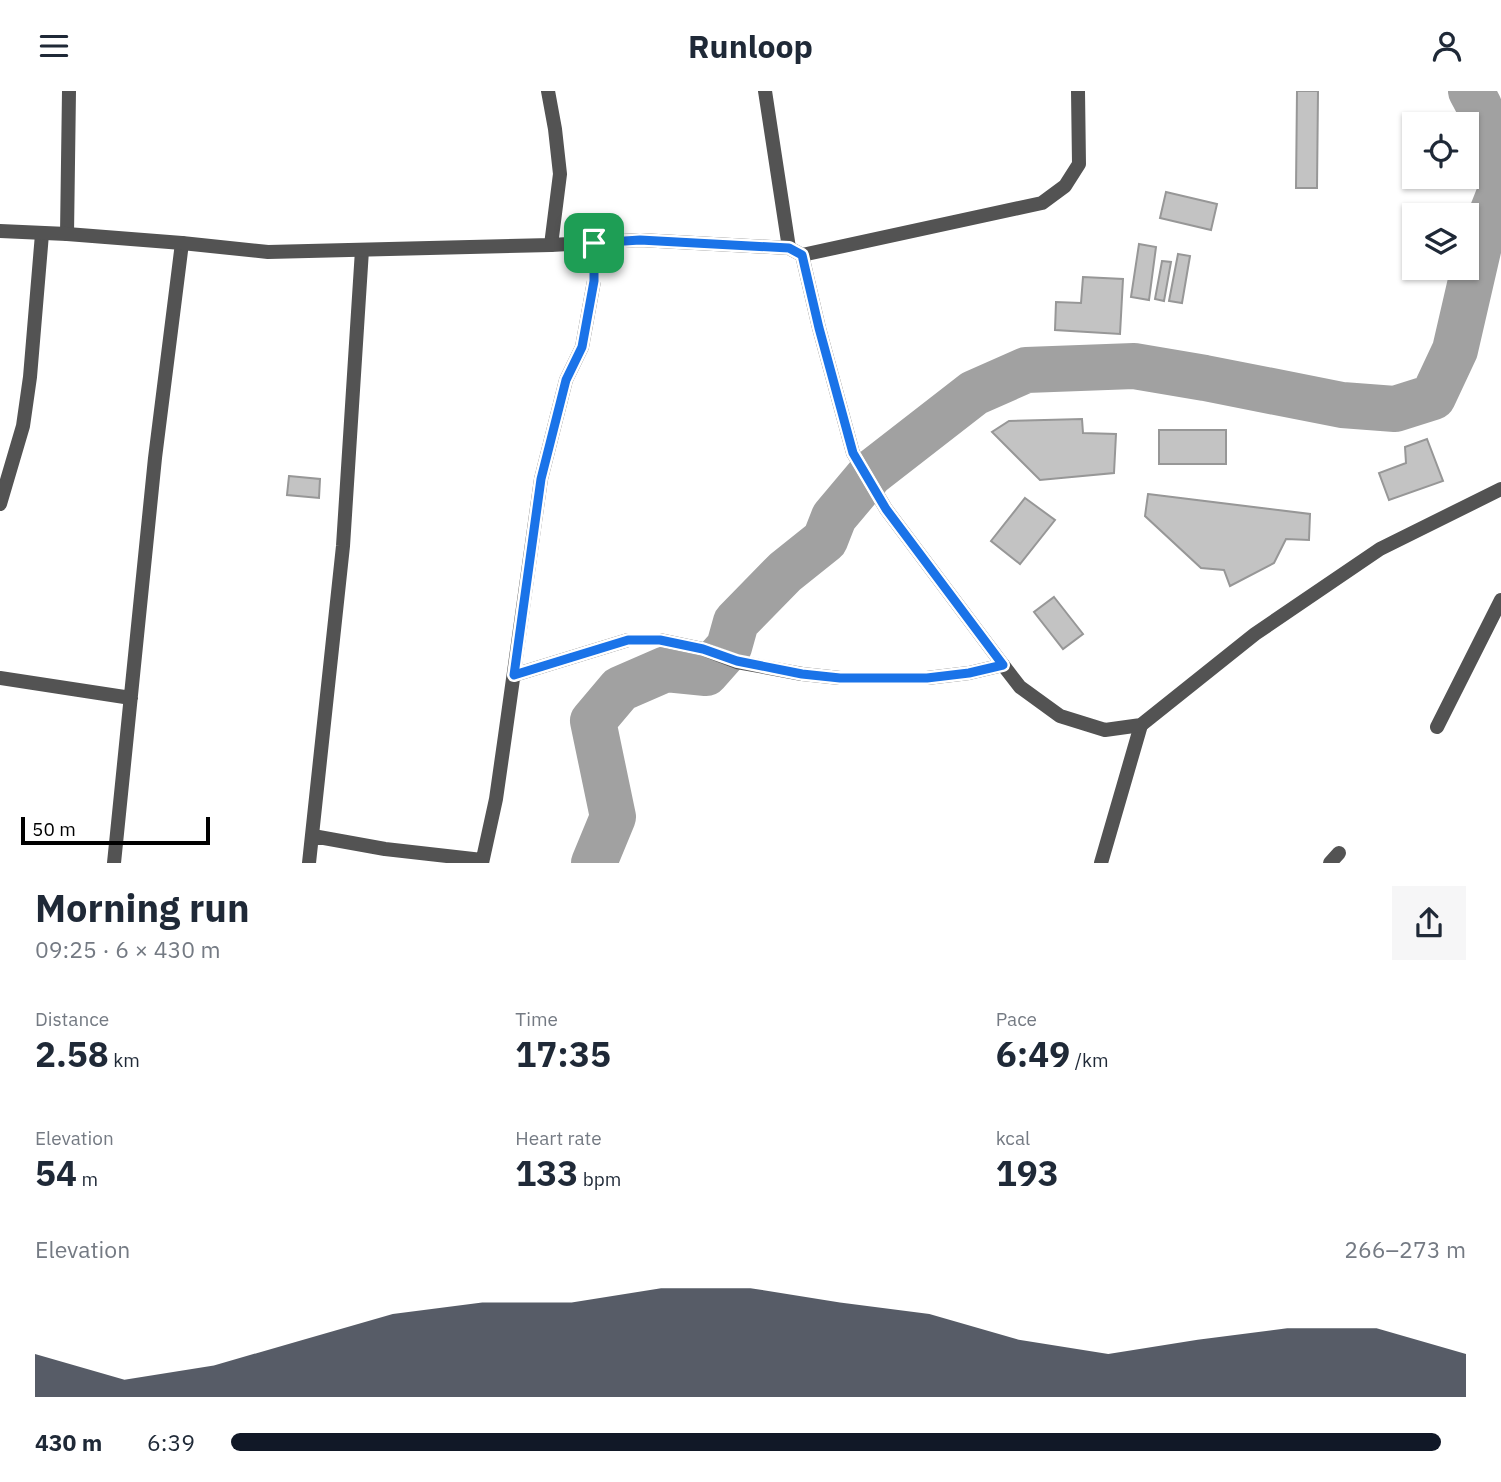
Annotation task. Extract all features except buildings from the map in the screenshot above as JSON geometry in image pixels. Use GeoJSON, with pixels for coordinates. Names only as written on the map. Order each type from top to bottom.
{"type":"FeatureCollection","features":[{"type":"Feature","properties":{"kind":"street"},"geometry":{"type":"LineString","coordinates":[[67,234],[69,91]]}},
{"type":"Feature","properties":{"kind":"street"},"geometry":{"type":"LineString","coordinates":[[548,91],[560,174],[551,245]]}},
{"type":"Feature","properties":{"kind":"street"},"geometry":{"type":"LineString","coordinates":[[765,91],[795,251],[853,453],[886,509],[1020,687],[1060,716],[1105,730],[1141,725],[1255,634],[1380,549],[1501,489]]}},
{"type":"Feature","properties":{"kind":"street"},"geometry":{"type":"LineString","coordinates":[[0,232],[67,234],[268,251],[551,245],[640,240],[795,251],[1042,203],[1065,186],[1079,164],[1078,91]]}},
{"type":"Feature","properties":{"kind":"street"},"geometry":{"type":"LineString","coordinates":[[0,504],[23,426],[42,234]]}},
{"type":"Feature","properties":{"kind":"street"},"geometry":{"type":"LineString","coordinates":[[114,863],[155,459],[181,243]]}},
{"type":"Feature","properties":{"kind":"street"},"geometry":{"type":"LineString","coordinates":[[313,836],[385,849],[482,861],[495,799],[541,479],[566,380],[582,347],[594,281],[594,243]]}},
{"type":"Feature","properties":{"kind":"street"},"geometry":{"type":"LineString","coordinates":[[309,863],[343,546],[362,250]]}},
{"type":"Feature","properties":{"kind":"street"},"geometry":{"type":"LineString","coordinates":[[1437,727],[1501,600]]}},
{"type":"Feature","properties":{"kind":"street"},"geometry":{"type":"LineString","coordinates":[[514,675],[628,640],[660,640],[703,649],[737,661],[802,674],[840,678],[927,678],[969,673],[1003,665]]}},
{"type":"Feature","properties":{"kind":"street"},"geometry":{"type":"LineString","coordinates":[[0,678],[131,698]]}},
{"type":"Feature","properties":{"kind":"street"},"geometry":{"type":"LineString","coordinates":[[1101,863],[1141,725]]}},
{"type":"Feature","properties":{"kind":"waterway"},"geometry":{"type":"LineString","coordinates":[[1471,91],[1479,106],[1501,179]]}},
{"type":"Feature","properties":{"kind":"waterway"},"geometry":{"type":"LineString","coordinates":[[594,863],[613,817],[593,721],[620,689],[666,669],[706,673],[729,647],[736,622],[785,572],[825,540],[834,517],[871,473],[974,393],[1026,370],[1134,366],[1342,405],[1395,409],[1433,397],[1455,350],[1479,246],[1501,190]]}},
{"type":"Feature","properties":{"kind":"route"},"geometry":{"type":"LineString","coordinates":[[640,240],[789,248],[802,255],[853,453],[886,509],[1003,665],[969,673],[927,678],[840,678],[802,674],[737,661],[703,649],[660,640],[628,640],[514,675],[541,479],[566,380],[582,347],[594,281],[594,243],[640,240]]}}]}
